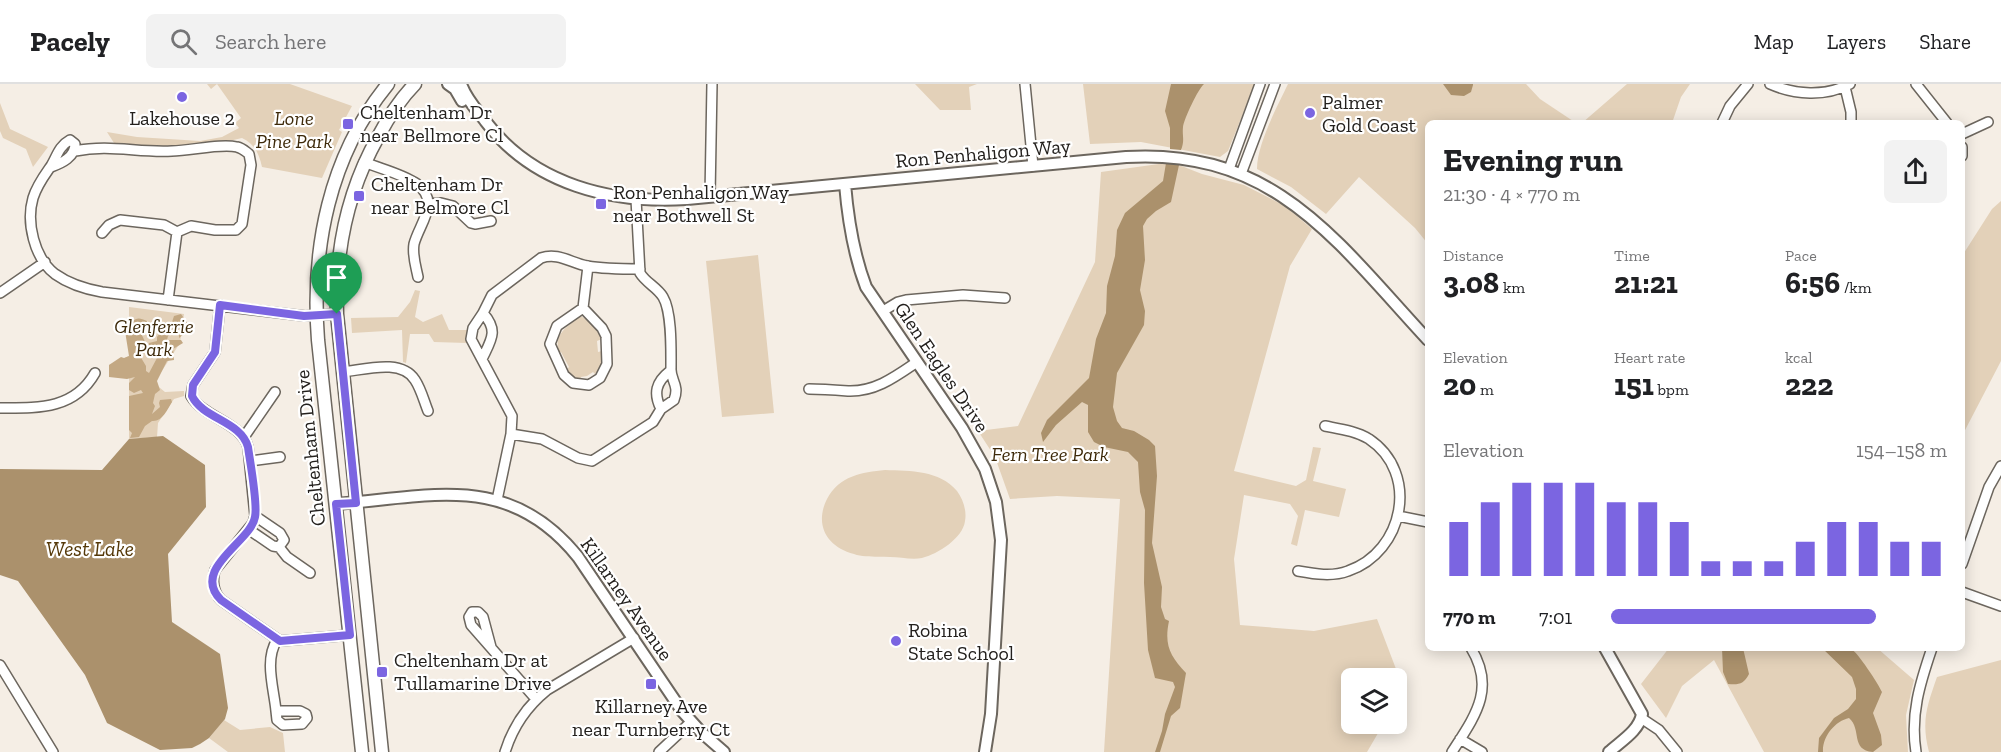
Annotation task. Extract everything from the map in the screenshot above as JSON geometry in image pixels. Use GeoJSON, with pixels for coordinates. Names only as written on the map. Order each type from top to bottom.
{"type":"FeatureCollection","features":[{"type":"Feature","properties":{"kind":"main road","name":"Cheltenham Drive"},"geometry":{"type":"LineString","coordinates":[[362,752],[316,316],[318,256],[332,190],[357,132],[388,84]]}},
{"type":"Feature","properties":{"kind":"main road","name":"Cheltenham Drive"},"geometry":{"type":"LineString","coordinates":[[382,752],[342,372],[337,314],[337,266],[352,193],[364,162],[385,124],[415,84]]}},
{"type":"Feature","properties":{"kind":"street","name":"Ron Penhaligon Way"},"geometry":{"type":"LineString","coordinates":[[448,84],[455,89],[476,121],[524,158],[552,176],[593,191],[636,199],[666,200],[1160,156],[1207,163],[1228,169],[1271,188],[1320,225],[1425,337]]}},
{"type":"Feature","properties":{"kind":"street","name":"Ron Penhaligon Way"},"geometry":{"type":"LineString","coordinates":[[461,84],[493,133]]}},
{"type":"Feature","properties":{"kind":"street"},"geometry":{"type":"LineString","coordinates":[[710,196],[712,84]]}},
{"type":"Feature","properties":{"kind":"street"},"geometry":{"type":"LineString","coordinates":[[1025,84],[1034,166]]}},
{"type":"Feature","properties":{"kind":"street"},"geometry":{"type":"LineString","coordinates":[[1228,169],[1260,84]]}},
{"type":"Feature","properties":{"kind":"street"},"geometry":{"type":"LineString","coordinates":[[1240,174],[1275,84]]}},
{"type":"Feature","properties":{"kind":"street"},"geometry":{"type":"LineString","coordinates":[[1723,120],[1730,106],[1748,84]]}},
{"type":"Feature","properties":{"kind":"street"},"geometry":{"type":"LineString","coordinates":[[1770,84],[1787,91],[1808,93],[1829,92],[1848,86],[1851,120]]}},
{"type":"Feature","properties":{"kind":"street"},"geometry":{"type":"LineString","coordinates":[[1916,84],[1945,120]]}},
{"type":"Feature","properties":{"kind":"street"},"geometry":{"type":"LineString","coordinates":[[1965,133],[1988,122]]}},
{"type":"Feature","properties":{"kind":"street"},"geometry":{"type":"LineString","coordinates":[[177,232],[190,226],[215,230],[236,230],[242,224],[251,165],[249,154],[235,146],[144,152],[115,147],[95,147],[75,151],[75,144],[70,140],[64,143],[38,186],[30,214],[34,242],[45,261],[54,273],[86,289],[316,316],[337,314]]}},
{"type":"Feature","properties":{"kind":"street"},"geometry":{"type":"LineString","coordinates":[[364,162],[417,184],[425,193],[429,204],[427,215],[414,246],[418,277]]}},
{"type":"Feature","properties":{"kind":"street","name":"Glen Eagles Drive"},"geometry":{"type":"LineString","coordinates":[[845,184],[850,233],[857,264],[866,287],[976,451],[985,469],[996,502],[1001,540],[991,714],[985,752]]}},
{"type":"Feature","properties":{"kind":"street"},"geometry":{"type":"LineString","coordinates":[[636,199],[640,269],[644,279],[661,293],[666,303],[672,361],[670,370],[656,388],[661,409]]}},
{"type":"Feature","properties":{"kind":"street"},"geometry":{"type":"LineString","coordinates":[[429,204],[441,203],[453,206],[471,223],[491,221]]}},
{"type":"Feature","properties":{"kind":"street"},"geometry":{"type":"LineString","coordinates":[[102,233],[109,225],[120,220],[164,225],[177,232]]}},
{"type":"Feature","properties":{"kind":"street"},"geometry":{"type":"LineString","coordinates":[[168,300],[177,232]]}},
{"type":"Feature","properties":{"kind":"street"},"geometry":{"type":"LineString","coordinates":[[497,500],[511,434],[512,416],[471,343],[474,325],[492,295],[541,258],[553,255],[588,266],[640,269]]}},
{"type":"Feature","properties":{"kind":"street"},"geometry":{"type":"LineString","coordinates":[[0,293],[45,261]]}},
{"type":"Feature","properties":{"kind":"street"},"geometry":{"type":"LineString","coordinates":[[583,308],[602,328],[606,336],[608,357],[600,378],[583,386],[573,383],[564,375],[550,344],[557,326],[583,308],[588,266]]}},
{"type":"Feature","properties":{"kind":"street"},"geometry":{"type":"LineString","coordinates":[[883,311],[906,300],[963,295],[1005,298]]}},
{"type":"Feature","properties":{"kind":"street"},"geometry":{"type":"LineString","coordinates":[[220,305],[215,352],[193,385],[192,396],[200,406],[244,437],[250,461],[255,516],[248,529],[218,566],[214,575],[218,597],[277,640],[285,642],[350,635]]}},
{"type":"Feature","properties":{"kind":"street"},"geometry":{"type":"LineString","coordinates":[[482,359],[493,333],[491,323],[483,313]]}},
{"type":"Feature","properties":{"kind":"street"},"geometry":{"type":"LineString","coordinates":[[809,389],[850,391],[870,389],[885,383],[917,362]]}},
{"type":"Feature","properties":{"kind":"street"},"geometry":{"type":"LineString","coordinates":[[342,372],[389,367],[401,368],[414,378],[428,411]]}},
{"type":"Feature","properties":{"kind":"street"},"geometry":{"type":"LineString","coordinates":[[511,434],[542,439],[578,458],[592,461],[653,422],[661,409],[670,404],[676,394],[675,382],[670,370]]}},
{"type":"Feature","properties":{"kind":"street"},"geometry":{"type":"LineString","coordinates":[[0,408],[34,408],[64,402],[87,385],[95,373]]}},
{"type":"Feature","properties":{"kind":"street"},"geometry":{"type":"LineString","coordinates":[[244,437],[275,392]]}},
{"type":"Feature","properties":{"kind":"street"},"geometry":{"type":"LineString","coordinates":[[1298,571],[1324,575],[1336,574],[1364,564],[1385,546],[1398,516],[1400,490],[1397,476],[1381,450],[1370,440],[1358,434],[1325,426]]}},
{"type":"Feature","properties":{"kind":"street"},"geometry":{"type":"LineString","coordinates":[[250,461],[280,457]]}},
{"type":"Feature","properties":{"kind":"street"},"geometry":{"type":"LineString","coordinates":[[1965,555],[1989,487],[2001,466]]}},
{"type":"Feature","properties":{"kind":"street","name":"Killarney Avenue"},"geometry":{"type":"LineString","coordinates":[[336,504],[454,494],[497,500],[537,519],[569,545],[691,722],[724,752]]}},
{"type":"Feature","properties":{"kind":"street"},"geometry":{"type":"LineString","coordinates":[[255,516],[282,534],[284,540],[279,547]]}},
{"type":"Feature","properties":{"kind":"street"},"geometry":{"type":"LineString","coordinates":[[1398,516],[1425,521]]}},
{"type":"Feature","properties":{"kind":"street"},"geometry":{"type":"LineString","coordinates":[[248,529],[273,546],[279,547],[287,557],[310,573]]}},
{"type":"Feature","properties":{"kind":"street"},"geometry":{"type":"LineString","coordinates":[[1965,593],[2001,606]]}},
{"type":"Feature","properties":{"kind":"street"},"geometry":{"type":"LineString","coordinates":[[505,752],[518,722],[536,699],[547,690],[634,638]]}},
{"type":"Feature","properties":{"kind":"street"},"geometry":{"type":"LineString","coordinates":[[276,711],[270,659],[272,648],[277,640]]}},
{"type":"Feature","properties":{"kind":"street"},"geometry":{"type":"LineString","coordinates":[[491,647],[536,699]]}},
{"type":"Feature","properties":{"kind":"street"},"geometry":{"type":"LineString","coordinates":[[1452,752],[1477,710],[1483,690],[1483,678],[1473,651]]}},
{"type":"Feature","properties":{"kind":"street"},"geometry":{"type":"LineString","coordinates":[[1607,651],[1641,711],[1641,718],[1636,729],[1609,752]]}},
{"type":"Feature","properties":{"kind":"street"},"geometry":{"type":"LineString","coordinates":[[1916,752],[1913,728],[1914,709],[1931,651]]}},
{"type":"Feature","properties":{"kind":"street"},"geometry":{"type":"LineString","coordinates":[[0,665],[53,752]]}},
{"type":"Feature","properties":{"kind":"street"},"geometry":{"type":"LineString","coordinates":[[1641,718],[1659,730],[1677,752]]}},
{"type":"Feature","properties":{"kind":"street"},"geometry":{"type":"LineString","coordinates":[[659,752],[691,722]]}},
{"type":"Feature","properties":{"kind":"street"},"geometry":{"type":"LineString","coordinates":[[1460,739],[1482,752]]}},
{"type":"Feature","properties":{"kind":"green space"},"geometry":{"type":"Polygon","coordinates":[[[207,84],[217,84],[211,89],[207,84]]]}},
{"type":"Feature","properties":{"kind":"green space","name":"Lone Pine Park"},"geometry":{"type":"Polygon","coordinates":[[[217,84],[290,84],[352,106],[339,130],[342,132],[322,178],[262,167],[256,150],[242,138],[211,144],[146,145],[114,143],[107,132],[137,137],[200,141],[222,137],[239,128],[235,123],[241,118],[217,84]]]}},
{"type":"Feature","properties":{"kind":"green space"},"geometry":{"type":"Polygon","coordinates":[[[915,84],[977,84],[969,87],[971,110],[940,110],[915,84]]]}},
{"type":"Feature","properties":{"kind":"green space"},"geometry":{"type":"Polygon","coordinates":[[[1083,84],[1255,84],[1228,151],[1220,157],[1141,142],[1090,144],[1083,84]]]}},
{"type":"Feature","properties":{"kind":"green space"},"geometry":{"type":"Polygon","coordinates":[[[1288,84],[1526,84],[1540,99],[1572,120],[1425,120],[1425,240],[1415,228],[1359,177],[1326,214],[1291,187],[1257,169],[1260,148],[1288,84]]]}},
{"type":"Feature","properties":{"kind":"green space"},"geometry":{"type":"Polygon","coordinates":[[[1627,84],[1690,84],[1681,97],[1673,120],[1585,120],[1627,84]]]}},
{"type":"Feature","properties":{"kind":"green space"},"geometry":{"type":"Polygon","coordinates":[[[0,103],[10,129],[48,147],[33,167],[26,149],[3,138],[0,131],[0,103]]]}},
{"type":"Feature","properties":{"kind":"green space","name":"Fern Tree Park"},"geometry":{"type":"Polygon","coordinates":[[[1166,163],[1179,165],[1202,174],[1244,185],[1285,206],[1312,229],[1290,266],[1234,471],[1296,486],[1306,480],[1313,447],[1321,448],[1313,481],[1346,489],[1339,517],[1305,510],[1297,546],[1291,544],[1298,516],[1290,504],[1244,495],[1234,559],[1240,625],[1314,631],[1377,619],[1396,668],[1341,668],[1341,734],[1378,734],[1367,752],[1104,752],[1120,499],[1057,496],[1010,499],[995,457],[978,431],[1018,426],[1095,262],[1101,172],[1166,163]]]}},
{"type":"Feature","properties":{"kind":"green space"},"geometry":{"type":"Polygon","coordinates":[[[2001,201],[2001,361],[1965,430],[1965,251],[1992,209],[2001,201]]]}},
{"type":"Feature","properties":{"kind":"green space"},"geometry":{"type":"Polygon","coordinates":[[[758,255],[774,413],[722,417],[706,261],[758,255]]]}},
{"type":"Feature","properties":{"kind":"green space"},"geometry":{"type":"Polygon","coordinates":[[[415,290],[420,291],[415,317],[423,322],[442,314],[449,330],[467,330],[467,343],[434,342],[429,334],[410,334],[406,363],[403,362],[402,330],[352,333],[351,318],[398,317],[410,302],[415,290]]]}},
{"type":"Feature","properties":{"kind":"green space","name":"Glenferrie Park"},"geometry":{"type":"Polygon","coordinates":[[[129,307],[184,314],[180,343],[154,383],[165,392],[184,391],[184,396],[174,399],[158,423],[157,437],[129,439],[129,377],[109,377],[109,365],[129,356],[129,307]]]}},
{"type":"Feature","properties":{"kind":"green space"},"geometry":{"type":"Polygon","coordinates":[[[580,316],[594,325],[601,335],[602,339],[597,341],[598,352],[602,351],[602,358],[601,366],[595,374],[593,372],[581,377],[580,380],[571,375],[567,369],[569,367],[559,352],[558,340],[563,331],[580,316]]]}},
{"type":"Feature","properties":{"kind":"green space"},"geometry":{"type":"Polygon","coordinates":[[[885,470],[924,473],[950,484],[957,491],[964,505],[963,527],[955,539],[935,553],[914,559],[858,555],[845,551],[830,540],[822,518],[823,509],[832,491],[852,477],[885,470]]]}},
{"type":"Feature","properties":{"kind":"green space"},"geometry":{"type":"Polygon","coordinates":[[[1667,651],[1880,651],[1914,680],[1906,715],[1908,752],[1764,752],[1714,660],[1682,686],[1666,718],[1641,684],[1667,651]]]}},
{"type":"Feature","properties":{"kind":"green space"},"geometry":{"type":"Polygon","coordinates":[[[2001,660],[2001,752],[1929,752],[1925,722],[1937,677],[2001,660]]]}},
{"type":"Feature","properties":{"kind":"green space"},"geometry":{"type":"Polygon","coordinates":[[[224,720],[240,730],[270,727],[283,733],[285,752],[228,752],[209,738],[224,720]]]}},
{"type":"Feature","properties":{"kind":"shaded area","name":"Glenferrie Park"},"geometry":{"type":"Polygon","coordinates":[[[181,314],[188,324],[185,333],[179,338],[176,328],[167,340],[181,340],[183,343],[173,349],[174,360],[167,361],[157,381],[160,390],[155,394],[152,414],[160,407],[160,400],[171,399],[172,402],[161,418],[145,426],[139,437],[130,438],[132,433],[129,430],[129,396],[143,393],[141,390],[134,393],[129,390],[129,383],[135,377],[127,379],[109,377],[109,365],[121,357],[129,356],[125,331],[132,327],[134,320],[140,319],[147,321],[147,329],[141,333],[145,342],[142,345],[143,354],[140,356],[149,373],[157,358],[162,357],[167,345],[160,346],[156,357],[148,356],[149,343],[157,341],[160,333],[158,327],[162,322],[172,322],[174,316],[181,314]]]}},
{"type":"Feature","properties":{"kind":"water"},"geometry":{"type":"Polygon","coordinates":[[[1171,84],[1204,84],[1184,123],[1181,150],[1170,149],[1170,128],[1165,111],[1171,84]]]}},
{"type":"Feature","properties":{"kind":"water"},"geometry":{"type":"Polygon","coordinates":[[[1443,84],[1473,85],[1471,92],[1464,96],[1451,95],[1443,84]]]}},
{"type":"Feature","properties":{"kind":"water"},"geometry":{"type":"Polygon","coordinates":[[[1166,163],[1179,165],[1171,202],[1156,211],[1143,226],[1145,260],[1140,290],[1145,311],[1144,325],[1117,373],[1113,407],[1117,421],[1122,428],[1134,431],[1155,446],[1157,476],[1152,543],[1162,587],[1161,607],[1165,619],[1169,621],[1168,644],[1172,655],[1186,673],[1180,708],[1171,716],[1160,752],[1155,752],[1175,687],[1173,682],[1155,678],[1148,650],[1144,583],[1145,510],[1140,492],[1138,462],[1128,452],[1104,447],[1094,442],[1088,432],[1088,405],[1082,402],[1056,425],[1043,442],[1041,433],[1047,420],[1089,378],[1096,339],[1106,313],[1107,286],[1115,256],[1117,230],[1125,213],[1163,181],[1166,163]]]}},
{"type":"Feature","properties":{"kind":"water","name":"West Lake"},"geometry":{"type":"Polygon","coordinates":[[[163,436],[205,465],[206,507],[168,554],[172,622],[220,654],[228,708],[225,719],[209,738],[200,744],[192,748],[160,750],[107,723],[85,675],[18,581],[0,575],[0,469],[102,470],[129,439],[163,436]]]}},
{"type":"Feature","properties":{"kind":"water"},"geometry":{"type":"Polygon","coordinates":[[[1722,651],[1744,651],[1749,674],[1745,680],[1738,684],[1728,684],[1723,672],[1722,651]]]}},
{"type":"Feature","properties":{"kind":"water"},"geometry":{"type":"Polygon","coordinates":[[[1825,651],[1854,651],[1882,692],[1873,713],[1882,745],[1873,752],[1861,747],[1849,718],[1834,726],[1827,735],[1823,752],[1818,752],[1819,738],[1834,718],[1848,709],[1856,699],[1852,677],[1825,651]]]}},
{"type":"Feature","properties":{"kind":"place","name":"Lakehouse 2"},"geometry":{"type":"Point","coordinates":[182,97]}},
{"type":"Feature","properties":{"kind":"place","name":"Palmer Gold Coast"},"geometry":{"type":"Point","coordinates":[1310,113]}},
{"type":"Feature","properties":{"kind":"place","name":"Cheltenham Dr near Bellmore Cl"},"geometry":{"type":"Point","coordinates":[348,124]}},
{"type":"Feature","properties":{"kind":"place","name":"Cheltenham Dr near Belmore Cl"},"geometry":{"type":"Point","coordinates":[359,196]}},
{"type":"Feature","properties":{"kind":"place","name":"Ron Penhaligon Way near Bothwell St"},"geometry":{"type":"Point","coordinates":[601,204]}},
{"type":"Feature","properties":{"kind":"place","name":"Robina State School"},"geometry":{"type":"Point","coordinates":[896,641]}},
{"type":"Feature","properties":{"kind":"place","name":"Cheltenham Dr at Tullamarine Drive"},"geometry":{"type":"Point","coordinates":[382,672]}},
{"type":"Feature","properties":{"kind":"place","name":"Killarney Ave near Turnberry Ct"},"geometry":{"type":"Point","coordinates":[651,684]}},
{"type":"Feature","properties":{"kind":"route"},"geometry":{"type":"LineString","coordinates":[[220,305],[304,316],[337,314],[356,503],[336,504],[350,635],[283,642],[221,600],[216,592],[215,570],[255,519],[250,461],[244,437],[196,403],[192,396],[192,388],[215,352],[220,305]]}}]}
